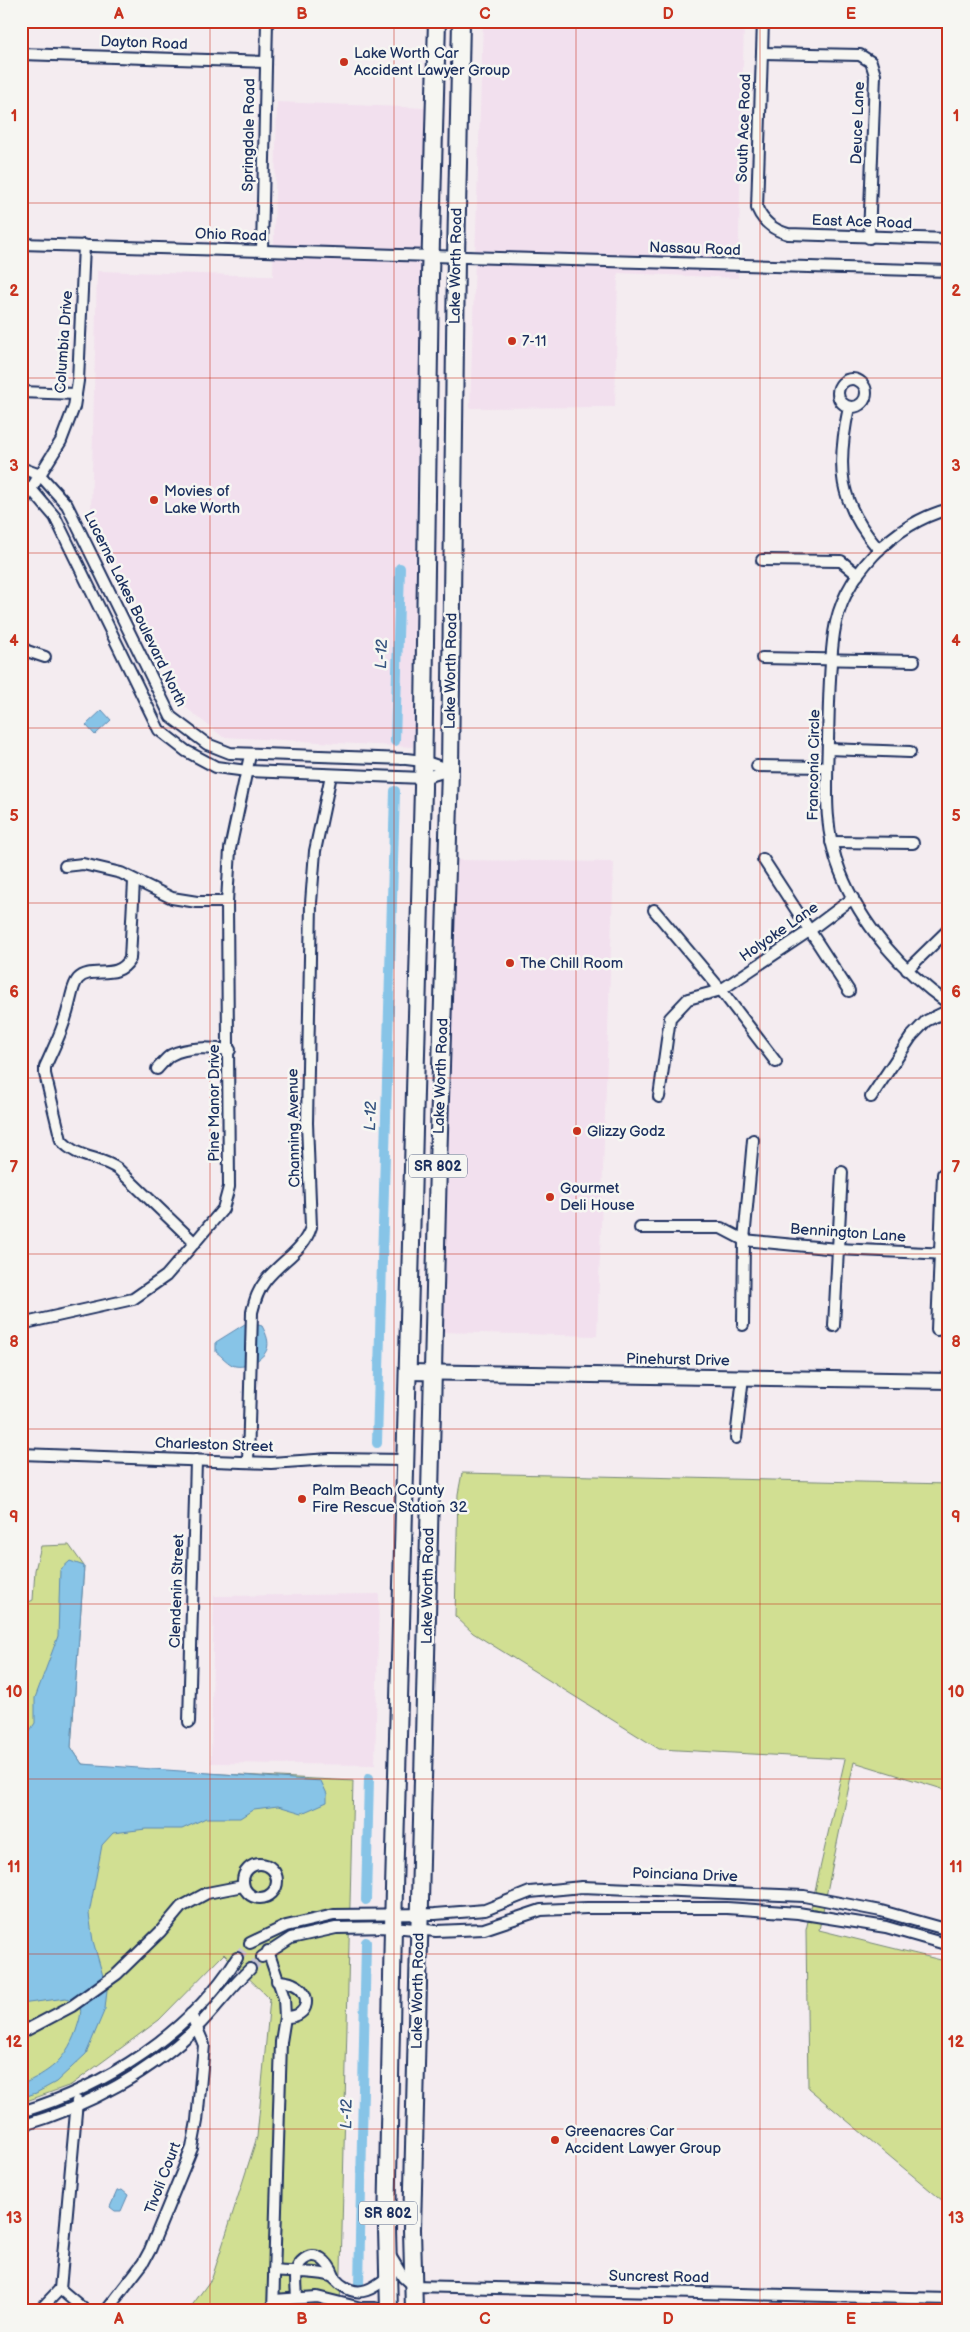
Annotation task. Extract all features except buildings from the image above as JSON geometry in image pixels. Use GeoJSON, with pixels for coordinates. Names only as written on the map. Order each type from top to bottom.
{"type":"FeatureCollection","features":[{"type":"Feature","properties":{"kind":"main road","name":"Lake Worth Road"},"geometry":{"type":"LineString","coordinates":[[414,2311],[412,2229],[451,701],[437,21]]}},
{"type":"Feature","properties":{"kind":"main road","name":"Lake Worth Road"},"geometry":{"type":"LineString","coordinates":[[389,2311],[388,2251],[393,1920],[423,778],[426,552],[442,257],[461,21]]}},
{"type":"Feature","properties":{"kind":"main road"},"geometry":{"type":"LineString","coordinates":[[426,552],[442,568],[442,629],[451,701]]}},
{"type":"Feature","properties":{"kind":"main road"},"geometry":{"type":"LineString","coordinates":[[414,1119],[424,1150],[438,1165]]}},
{"type":"Feature","properties":{"kind":"street","name":"Springdale Road"},"geometry":{"type":"LineString","coordinates":[[262,250],[267,21]]}},
{"type":"Feature","properties":{"kind":"street","name":"South Ace Road"},"geometry":{"type":"LineString","coordinates":[[763,21],[757,208],[764,220],[775,230]]}},
{"type":"Feature","properties":{"kind":"street"},"geometry":{"type":"LineString","coordinates":[[946,21],[949,25]]}},
{"type":"Feature","properties":{"kind":"street","name":"Deuce Lane"},"geometry":{"type":"LineString","coordinates":[[762,53],[860,55],[871,62],[875,75],[869,238]]}},
{"type":"Feature","properties":{"kind":"street","name":"Dayton Road"},"geometry":{"type":"LineString","coordinates":[[21,54],[266,62]]}},
{"type":"Feature","properties":{"kind":"street","name":"East Ace Road"},"geometry":{"type":"LineString","coordinates":[[775,230],[788,234],[949,239]]}},
{"type":"Feature","properties":{"kind":"street","name":"Ohio Road"},"geometry":{"type":"LineString","coordinates":[[21,244],[442,257]]}},
{"type":"Feature","properties":{"kind":"street","name":"Columbia Drive"},"geometry":{"type":"LineString","coordinates":[[21,505],[61,441],[69,421],[76,394],[84,246]]}},
{"type":"Feature","properties":{"kind":"street","name":"Nassau Road"},"geometry":{"type":"LineString","coordinates":[[442,257],[949,271]]}},
{"type":"Feature","properties":{"kind":"street"},"geometry":{"type":"LineString","coordinates":[[21,392],[76,394]]}},
{"type":"Feature","properties":{"kind":"street"},"geometry":{"type":"LineString","coordinates":[[849,407],[840,458],[844,484],[859,523],[879,550]]}},
{"type":"Feature","properties":{"kind":"street","name":"Lucerne Lakes Boulevard North"},"geometry":{"type":"LineString","coordinates":[[21,468],[40,475],[67,505],[171,717],[207,744],[230,753],[423,761],[450,770]]}},
{"type":"Feature","properties":{"kind":"street","name":"Lucerne Lakes Boulevard North"},"geometry":{"type":"LineString","coordinates":[[21,485],[31,489],[56,517],[159,730],[186,751],[216,767],[247,772],[423,778],[450,770]]}},
{"type":"Feature","properties":{"kind":"street","name":"Franconia Circle"},"geometry":{"type":"LineString","coordinates":[[948,512],[914,523],[879,550],[849,589],[837,618],[834,633],[830,692],[826,812],[831,842],[840,872],[853,898],[878,938],[907,970],[949,1004]]}},
{"type":"Feature","properties":{"kind":"street"},"geometry":{"type":"LineString","coordinates":[[762,560],[841,561],[858,575]]}},
{"type":"Feature","properties":{"kind":"street"},"geometry":{"type":"LineString","coordinates":[[21,646],[27,651],[45,656]]}},
{"type":"Feature","properties":{"kind":"street"},"geometry":{"type":"LineString","coordinates":[[762,658],[914,661]]}},
{"type":"Feature","properties":{"kind":"street"},"geometry":{"type":"LineString","coordinates":[[828,749],[910,752]]}},
{"type":"Feature","properties":{"kind":"street","name":"Pine Manor Drive"},"geometry":{"type":"LineString","coordinates":[[21,1324],[133,1299],[166,1276],[223,1209],[229,1187],[230,1050],[227,902],[230,849],[250,755]]}},
{"type":"Feature","properties":{"kind":"street"},"geometry":{"type":"LineString","coordinates":[[757,766],[827,767]]}},
{"type":"Feature","properties":{"kind":"street","name":"Channing Avenue"},"geometry":{"type":"LineString","coordinates":[[248,1462],[252,1312],[256,1296],[266,1280],[308,1237],[311,1226],[307,1123],[312,903],[315,851],[331,775]]}},
{"type":"Feature","properties":{"kind":"street"},"geometry":{"type":"LineString","coordinates":[[831,842],[913,843]]}},
{"type":"Feature","properties":{"kind":"street"},"geometry":{"type":"LineString","coordinates":[[763,859],[849,991]]}},
{"type":"Feature","properties":{"kind":"street"},"geometry":{"type":"LineString","coordinates":[[64,866],[83,864],[121,873],[172,898],[197,902],[227,902]]}},
{"type":"Feature","properties":{"kind":"street"},"geometry":{"type":"LineString","coordinates":[[134,881],[130,959],[126,965],[116,972],[84,975],[78,978],[74,984],[67,1016],[45,1067],[44,1074],[61,1140],[66,1146],[78,1154],[106,1162],[118,1169],[195,1243]]}},
{"type":"Feature","properties":{"kind":"street","name":"Holyoke Lane"},"geometry":{"type":"LineString","coordinates":[[659,1097],[670,1018],[688,999],[721,990],[809,931],[853,898]]}},
{"type":"Feature","properties":{"kind":"street"},"geometry":{"type":"LineString","coordinates":[[654,910],[721,990],[776,1062]]}},
{"type":"Feature","properties":{"kind":"street"},"geometry":{"type":"LineString","coordinates":[[907,970],[949,929]]}},
{"type":"Feature","properties":{"kind":"street"},"geometry":{"type":"LineString","coordinates":[[871,1097],[911,1037],[926,1021],[949,1010]]}},
{"type":"Feature","properties":{"kind":"street"},"geometry":{"type":"LineString","coordinates":[[157,1069],[170,1055],[189,1050],[208,1048],[230,1050]]}},
{"type":"Feature","properties":{"kind":"street"},"geometry":{"type":"LineString","coordinates":[[744,1325],[744,1240],[753,1140]]}},
{"type":"Feature","properties":{"kind":"street"},"geometry":{"type":"LineString","coordinates":[[834,1326],[842,1172]]}},
{"type":"Feature","properties":{"kind":"street"},"geometry":{"type":"LineString","coordinates":[[937,1330],[944,1254],[943,1174]]}},
{"type":"Feature","properties":{"kind":"street"},"geometry":{"type":"LineString","coordinates":[[640,1228],[721,1228],[744,1240]]}},
{"type":"Feature","properties":{"kind":"street","name":"Bennington Lane"},"geometry":{"type":"LineString","coordinates":[[744,1240],[837,1249],[944,1254]]}},
{"type":"Feature","properties":{"kind":"street","name":"Pinehurst Drive"},"geometry":{"type":"LineString","coordinates":[[407,1372],[743,1376],[949,1381]]}},
{"type":"Feature","properties":{"kind":"street"},"geometry":{"type":"LineString","coordinates":[[736,1438],[743,1376]]}},
{"type":"Feature","properties":{"kind":"street","name":"Charleston Street"},"geometry":{"type":"LineString","coordinates":[[21,1454],[248,1462],[330,1459],[406,1460]]}},
{"type":"Feature","properties":{"kind":"street","name":"Clendenin Street"},"geometry":{"type":"LineString","coordinates":[[189,1722],[196,1460]]}},
{"type":"Feature","properties":{"kind":"street"},"geometry":{"type":"LineString","coordinates":[[21,2033],[72,2006],[117,1974],[160,1932],[181,1908],[207,1893],[243,1886]]}},
{"type":"Feature","properties":{"kind":"street","name":"Poinciana Drive"},"geometry":{"type":"LineString","coordinates":[[420,1922],[485,1910],[530,1892],[592,1887],[804,1896],[881,1911],[949,1930]]}},
{"type":"Feature","properties":{"kind":"street"},"geometry":{"type":"LineString","coordinates":[[250,1943],[286,1926],[334,1915],[420,1922],[436,1931],[484,1929],[541,1910],[587,1908],[727,1908],[828,1917],[886,1927],[949,1945]]}},
{"type":"Feature","properties":{"kind":"street"},"geometry":{"type":"LineString","coordinates":[[273,2311],[281,2042],[285,2017],[284,1998],[265,1954],[291,1938],[336,1928],[393,1920],[420,1922]]}},
{"type":"Feature","properties":{"kind":"street"},"geometry":{"type":"LineString","coordinates":[[303,1921],[307,1934]]}},
{"type":"Feature","properties":{"kind":"street"},"geometry":{"type":"LineString","coordinates":[[21,2112],[42,2106],[78,2090],[146,2053],[191,2014],[230,1969],[236,1958]]}},
{"type":"Feature","properties":{"kind":"street"},"geometry":{"type":"LineString","coordinates":[[21,2126],[46,2119],[95,2098],[153,2064],[196,2027],[250,1969]]}},
{"type":"Feature","properties":{"kind":"street"},"geometry":{"type":"LineString","coordinates":[[277,1981],[293,1983],[300,1988],[306,2002],[305,2010],[301,2014],[294,2017],[285,2017]]}},
{"type":"Feature","properties":{"kind":"street","name":"Tivoli Court"},"geometry":{"type":"LineString","coordinates":[[106,2311],[144,2263],[192,2148],[204,2044],[191,2014]]}},
{"type":"Feature","properties":{"kind":"street"},"geometry":{"type":"LineString","coordinates":[[39,2311],[60,2289],[78,2090]]}},
{"type":"Feature","properties":{"kind":"street"},"geometry":{"type":"LineString","coordinates":[[388,2251],[403,2277],[413,2286]]}},
{"type":"Feature","properties":{"kind":"street"},"geometry":{"type":"LineString","coordinates":[[297,2298],[296,2274],[301,2262],[308,2258],[318,2256],[325,2259],[341,2286],[351,2291],[362,2292],[374,2289],[388,2278]]}},
{"type":"Feature","properties":{"kind":"street"},"geometry":{"type":"LineString","coordinates":[[274,2271],[334,2276]]}},
{"type":"Feature","properties":{"kind":"street","name":"Suncrest Road"},"geometry":{"type":"LineString","coordinates":[[413,2286],[949,2300]]}},
{"type":"Feature","properties":{"kind":"street"},"geometry":{"type":"LineString","coordinates":[[60,2289],[86,2311]]}},
{"type":"Feature","properties":{"kind":"street"},"geometry":{"type":"LineString","coordinates":[[274,2300],[297,2298],[334,2300],[344,2305],[383,2311]]}},
{"type":"Feature","properties":{"kind":"shaded area"},"geometry":{"type":"Polygon","coordinates":[[[483,21],[744,21],[738,278],[618,273],[615,407],[470,408],[483,21]]]}},
{"type":"Feature","properties":{"kind":"shaded area"},"geometry":{"type":"Polygon","coordinates":[[[277,102],[427,108],[418,402],[413,747],[223,737],[185,707],[91,511],[97,271],[273,276],[277,102]]]}},
{"type":"Feature","properties":{"kind":"shaded area"},"geometry":{"type":"Polygon","coordinates":[[[457,860],[614,862],[597,1336],[441,1332],[457,860]]]}},
{"type":"Feature","properties":{"kind":"shaded area"},"geometry":{"type":"Polygon","coordinates":[[[379,1594],[375,1765],[211,1763],[214,1596],[379,1594]]]}},
{"type":"Feature","properties":{"kind":"green space"},"geometry":{"type":"Polygon","coordinates":[[[462,1473],[949,1484],[949,1791],[854,1762],[819,1930],[949,1962],[949,2206],[808,2088],[806,1930],[845,1759],[659,1749],[473,1633],[455,1616],[458,1494],[462,1473]]]}},
{"type":"Feature","properties":{"kind":"green space"},"geometry":{"type":"Polygon","coordinates":[[[69,1545],[84,1566],[71,1747],[82,1764],[129,1769],[353,1781],[340,2311],[188,2311],[212,2278],[257,2137],[270,1999],[224,1954],[159,2020],[71,2085],[21,2103],[21,1606],[33,1600],[35,1570],[41,1546],[69,1545]]]}},
{"type":"Feature","properties":{"kind":"water"},"geometry":{"type":"Polygon","coordinates":[[[102,710],[111,720],[95,735],[86,725],[102,710]]]}},
{"type":"Feature","properties":{"kind":"water"},"geometry":{"type":"Polygon","coordinates":[[[248,1322],[262,1326],[267,1338],[267,1348],[262,1357],[257,1361],[245,1366],[232,1365],[216,1352],[216,1342],[248,1322]]]}},
{"type":"Feature","properties":{"kind":"water"},"geometry":{"type":"Polygon","coordinates":[[[70,1561],[84,1566],[71,1747],[82,1764],[321,1781],[327,1794],[327,1802],[302,1813],[278,1806],[254,1809],[240,1818],[206,1818],[182,1829],[146,1829],[113,1833],[102,1845],[89,1914],[93,1941],[107,1990],[105,2009],[86,2054],[56,2082],[36,2093],[21,2098],[21,2085],[48,2070],[66,2051],[76,2031],[81,2008],[80,2004],[66,1998],[21,2004],[21,1744],[35,1723],[35,1698],[58,1636],[60,1570],[70,1561]]]}},
{"type":"Feature","properties":{"kind":"water"},"geometry":{"type":"Polygon","coordinates":[[[122,2190],[128,2195],[121,2211],[115,2211],[110,2207],[117,2191],[122,2190]]]}},
{"type":"Feature","properties":{"kind":"waterway","name":"L-12"},"geometry":{"type":"LineString","coordinates":[[395,741],[400,568]]}},
{"type":"Feature","properties":{"kind":"waterway","name":"L-12"},"geometry":{"type":"LineString","coordinates":[[377,1443],[395,791]]}},
{"type":"Feature","properties":{"kind":"waterway","name":"L-12"},"geometry":{"type":"LineString","coordinates":[[366,1900],[369,1778]]}},
{"type":"Feature","properties":{"kind":"waterway","name":"L-12"},"geometry":{"type":"LineString","coordinates":[[359,2286],[366,1942]]}},
{"type":"Feature","properties":{"kind":"tunnel"},"geometry":{"type":"LineString","coordinates":[[237,1958],[250,1943]]}},
{"type":"Feature","properties":{"kind":"tunnel"},"geometry":{"type":"LineString","coordinates":[[250,1969],[262,1957]]}},
{"type":"Feature","properties":{"kind":"place","name":"Lake Worth Car Accident Lawyer Group"},"geometry":{"type":"Point","coordinates":[344,62]}},
{"type":"Feature","properties":{"kind":"place","name":"7-11"},"geometry":{"type":"Point","coordinates":[512,341]}},
{"type":"Feature","properties":{"kind":"place","name":"Movies of Lake Worth"},"geometry":{"type":"Point","coordinates":[154,500]}},
{"type":"Feature","properties":{"kind":"place","name":"The Chill Room"},"geometry":{"type":"Point","coordinates":[510,963]}},
{"type":"Feature","properties":{"kind":"place","name":"Glizzy Godz"},"geometry":{"type":"Point","coordinates":[577,1131]}},
{"type":"Feature","properties":{"kind":"place","name":"Gourmet Deli House"},"geometry":{"type":"Point","coordinates":[550,1197]}},
{"type":"Feature","properties":{"kind":"place","name":"Palm Beach County Fire Rescue Station 32"},"geometry":{"type":"Point","coordinates":[302,1499]}},
{"type":"Feature","properties":{"kind":"place","name":"Greenacres Car Accident Lawyer Group"},"geometry":{"type":"Point","coordinates":[555,2140]}}]}
